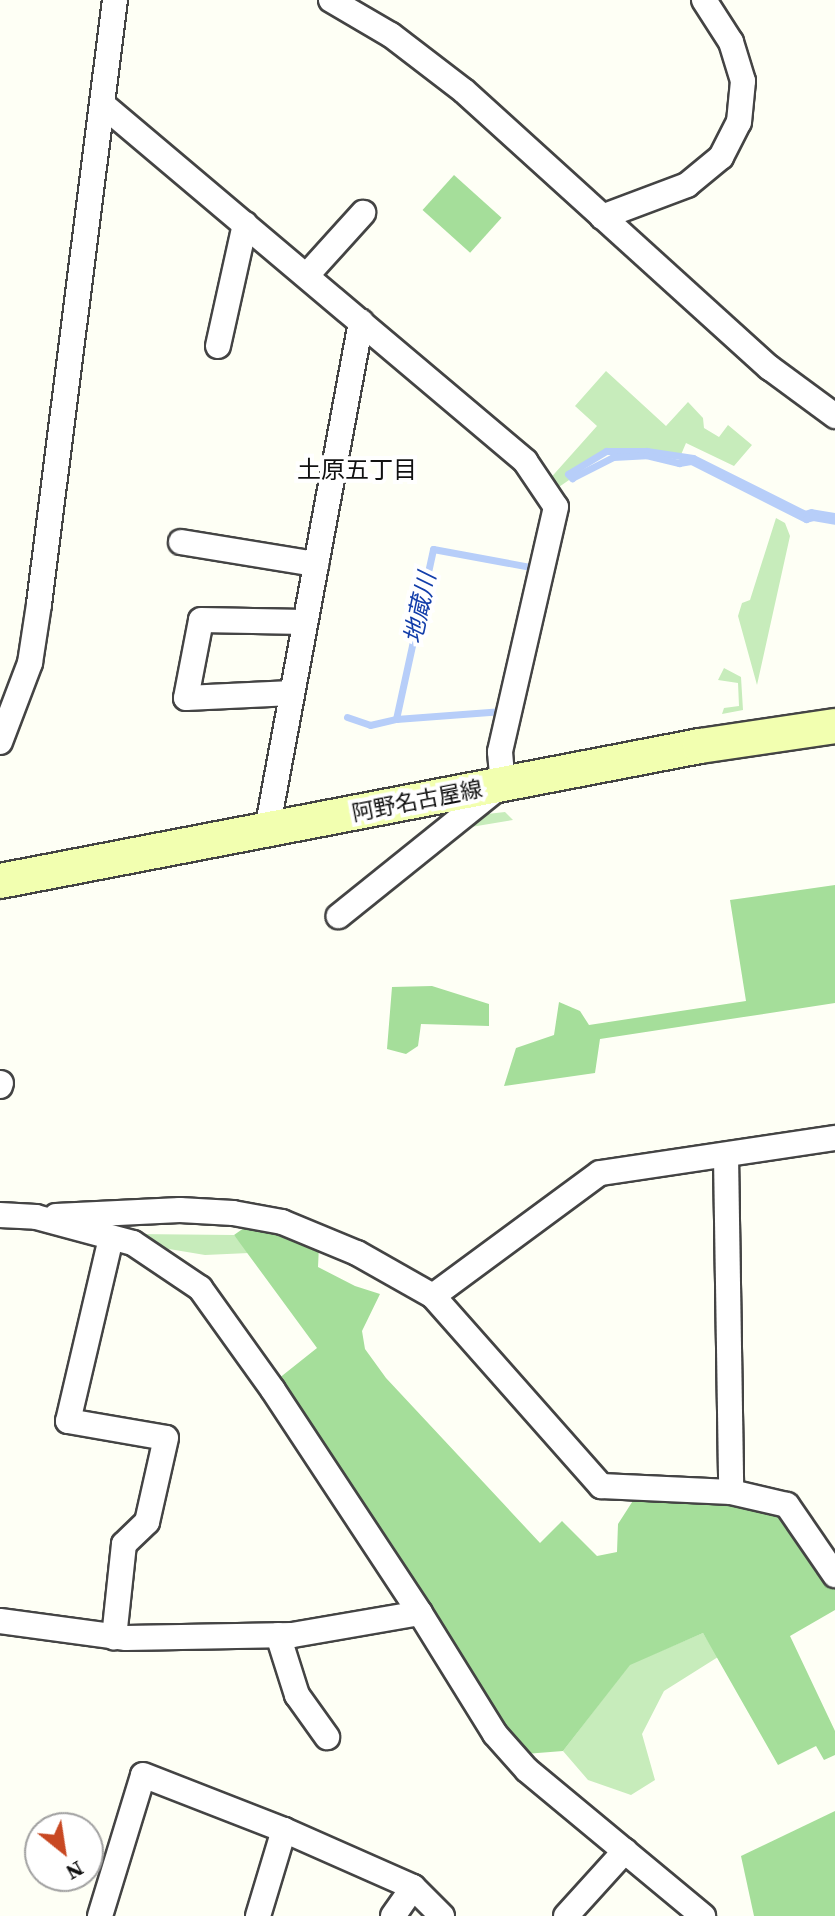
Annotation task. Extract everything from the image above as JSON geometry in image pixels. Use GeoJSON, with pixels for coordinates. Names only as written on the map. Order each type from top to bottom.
{"type":"FeatureCollection","features":[{"type":"Feature","properties":{"kind":"main road","name":"阿野名古屋線"},"geometry":{"type":"LineString","coordinates":[[0,881],[700,746],[835,726]]}},
{"type":"Feature","properties":{"kind":"street"},"geometry":{"type":"LineString","coordinates":[[0,742],[30,663],[115,0]]}},
{"type":"Feature","properties":{"kind":"street"},"geometry":{"type":"LineString","coordinates":[[331,0],[391,35],[464,91],[770,368],[835,416]]}},
{"type":"Feature","properties":{"kind":"street"},"geometry":{"type":"LineString","coordinates":[[602,217],[687,185],[721,157],[739,122],[743,81],[731,42],[704,0]]}},
{"type":"Feature","properties":{"kind":"street"},"geometry":{"type":"LineString","coordinates":[[102,104],[525,461],[556,507],[500,752],[503,784],[339,916]]}},
{"type":"Feature","properties":{"kind":"street"},"geometry":{"type":"LineString","coordinates":[[307,275],[363,213]]}},
{"type":"Feature","properties":{"kind":"street"},"geometry":{"type":"LineString","coordinates":[[218,346],[245,224]]}},
{"type":"Feature","properties":{"kind":"street"},"geometry":{"type":"LineString","coordinates":[[267,830],[361,322]]}},
{"type":"Feature","properties":{"kind":"street"},"geometry":{"type":"LineString","coordinates":[[181,542],[316,564]]}},
{"type":"Feature","properties":{"kind":"street"},"geometry":{"type":"LineString","coordinates":[[292,693],[186,698],[201,620],[305,622]]}},
{"type":"Feature","properties":{"kind":"street"},"geometry":{"type":"LineString","coordinates":[[433,1296],[600,1173],[835,1138]]}},
{"type":"Feature","properties":{"kind":"street"},"geometry":{"type":"LineString","coordinates":[[726,1156],[731,1492]]}},
{"type":"Feature","properties":{"kind":"street"},"geometry":{"type":"LineString","coordinates":[[0,1215],[36,1217],[180,1210],[233,1213],[282,1222],[357,1253],[433,1296],[601,1486],[731,1492],[787,1505],[832,1565]]}},
{"type":"Feature","properties":{"kind":"street"},"geometry":{"type":"LineString","coordinates":[[36,1217],[133,1243],[200,1288],[273,1390],[420,1613],[495,1734],[527,1770],[703,1916]]}},
{"type":"Feature","properties":{"kind":"street"},"geometry":{"type":"LineString","coordinates":[[111,1238],[68,1421],[166,1438],[147,1522],[124,1544],[114,1637]]}},
{"type":"Feature","properties":{"kind":"street"},"geometry":{"type":"LineString","coordinates":[[0,1621],[114,1637],[278,1635],[420,1613]]}},
{"type":"Feature","properties":{"kind":"street"},"geometry":{"type":"LineString","coordinates":[[278,1635],[297,1695],[327,1737]]}},
{"type":"Feature","properties":{"kind":"street"},"geometry":{"type":"LineString","coordinates":[[100,1916],[143,1775],[284,1830],[413,1887],[442,1916]]}},
{"type":"Feature","properties":{"kind":"street"},"geometry":{"type":"LineString","coordinates":[[258,1916],[284,1830]]}},
{"type":"Feature","properties":{"kind":"street"},"geometry":{"type":"LineString","coordinates":[[566,1916],[625,1851]]}},
{"type":"Feature","properties":{"kind":"street"},"geometry":{"type":"LineString","coordinates":[[393,1916],[413,1887]]}},
{"type":"Feature","properties":{"kind":"green space"},"geometry":{"type":"Polygon","coordinates":[[[454,175],[502,218],[470,253],[423,210],[454,175]]]}},
{"type":"Feature","properties":{"kind":"green space"},"geometry":{"type":"Polygon","coordinates":[[[606,371],[666,426],[688,402],[703,418],[704,428],[719,437],[728,425],[752,445],[734,466],[686,443],[680,457],[647,451],[606,451],[569,474],[572,478],[553,491],[547,482],[597,426],[575,406],[606,371]]]}},
{"type":"Feature","properties":{"kind":"green space"},"geometry":{"type":"Polygon","coordinates":[[[776,518],[785,523],[790,536],[757,685],[738,616],[742,603],[750,600],[776,518]]]}},
{"type":"Feature","properties":{"kind":"green space"},"geometry":{"type":"Polygon","coordinates":[[[724,668],[741,677],[743,710],[722,714],[724,708],[739,706],[738,683],[718,680],[724,668]]]}},
{"type":"Feature","properties":{"kind":"green space"},"geometry":{"type":"Polygon","coordinates":[[[505,812],[513,820],[471,827],[487,814],[505,812]]]}},
{"type":"Feature","properties":{"kind":"green space"},"geometry":{"type":"Polygon","coordinates":[[[835,885],[835,1003],[600,1039],[595,1073],[504,1086],[516,1048],[554,1035],[559,1002],[580,1011],[589,1025],[746,1001],[730,900],[835,885]]]}},
{"type":"Feature","properties":{"kind":"green space"},"geometry":{"type":"Polygon","coordinates":[[[432,986],[489,1004],[489,1026],[421,1024],[418,1046],[406,1054],[387,1049],[392,987],[432,986]]]}},
{"type":"Feature","properties":{"kind":"green space"},"geometry":{"type":"Polygon","coordinates":[[[110,1223],[133,1234],[234,1235],[249,1253],[205,1255],[151,1246],[107,1232],[110,1223]]]}},
{"type":"Feature","properties":{"kind":"green space"},"geometry":{"type":"Polygon","coordinates":[[[251,1223],[319,1246],[318,1267],[355,1286],[380,1294],[362,1331],[365,1349],[386,1378],[540,1543],[562,1521],[597,1556],[617,1552],[618,1524],[636,1496],[729,1500],[783,1512],[835,1589],[835,1610],[790,1636],[835,1731],[835,1755],[824,1760],[816,1746],[778,1765],[703,1633],[630,1665],[563,1751],[525,1754],[505,1731],[394,1547],[278,1379],[317,1348],[234,1235],[251,1223]]]}},
{"type":"Feature","properties":{"kind":"green space"},"geometry":{"type":"Polygon","coordinates":[[[703,1633],[718,1657],[664,1691],[642,1734],[655,1780],[631,1795],[588,1780],[563,1751],[630,1664],[703,1633]]]}},
{"type":"Feature","properties":{"kind":"green space"},"geometry":{"type":"Polygon","coordinates":[[[835,1811],[835,1916],[754,1916],[741,1856],[835,1811]]]}},
{"type":"Feature","properties":{"kind":"waterway","name":"地蔵川"},"geometry":{"type":"LineString","coordinates":[[835,516],[805,514],[693,458],[647,451],[606,451],[568,474],[572,478],[613,457],[646,455],[679,463],[691,461],[806,519],[813,517],[835,521]]}},
{"type":"Feature","properties":{"kind":"waterway","name":"地蔵川"},"geometry":{"type":"LineString","coordinates":[[347,717],[370,725],[396,719],[433,549],[536,568]]}},
{"type":"Feature","properties":{"kind":"waterway"},"geometry":{"type":"LineString","coordinates":[[396,719],[503,711]]}},
{"type":"Feature","properties":{"kind":"district","name":"土原五丁目"},"geometry":{"type":"Point","coordinates":[357,470]}}]}
